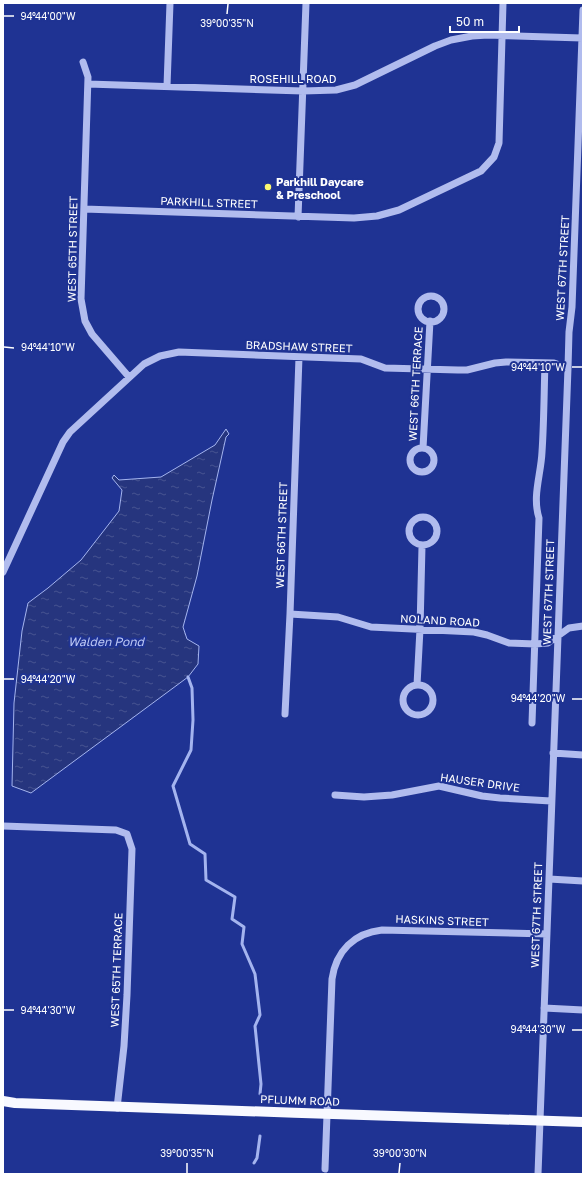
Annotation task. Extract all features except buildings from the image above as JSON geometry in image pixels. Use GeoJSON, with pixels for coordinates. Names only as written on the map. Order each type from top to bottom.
{"type":"FeatureCollection","features":[{"type":"Feature","properties":{"kind":"main road","name":"PFLUMM ROAD"},"geometry":{"type":"LineString","coordinates":[[3,1101],[15,1103],[117,1108],[327,1113],[583,1122]]}},
{"type":"Feature","properties":{"kind":"main road","name":"PFLUMM ROAD"},"geometry":{"type":"LineString","coordinates":[[3,1104],[15,1103]]}},
{"type":"Feature","properties":{"kind":"street"},"geometry":{"type":"LineString","coordinates":[[167,86],[170,3]]}},
{"type":"Feature","properties":{"kind":"street"},"geometry":{"type":"LineString","coordinates":[[298,217],[306,3]]}},
{"type":"Feature","properties":{"kind":"street"},"geometry":{"type":"LineString","coordinates":[[502,36],[503,3]]}},
{"type":"Feature","properties":{"kind":"street","name":"WEST 67TH STREET"},"geometry":{"type":"LineString","coordinates":[[538,1174],[557,636],[569,332],[572,307],[583,10]]}},
{"type":"Feature","properties":{"kind":"street","name":"ROSEHILL ROAD"},"geometry":{"type":"LineString","coordinates":[[88,84],[303,91],[336,90],[355,85],[435,46],[451,40],[488,35],[582,38]]}},
{"type":"Feature","properties":{"kind":"street","name":"PARKHILL STREET"},"geometry":{"type":"LineString","coordinates":[[84,209],[354,218],[377,216],[399,210],[481,171],[494,157],[498,146],[502,36]]}},
{"type":"Feature","properties":{"kind":"street","name":"WEST 65TH STREET"},"geometry":{"type":"LineString","coordinates":[[83,62],[88,77],[88,84],[81,299],[85,321],[92,334],[129,377]]}},
{"type":"Feature","properties":{"kind":"street","name":"WEST 66TH TERRACE"},"geometry":{"type":"LineString","coordinates":[[423,448],[430,321]]}},
{"type":"Feature","properties":{"kind":"street","name":"BRADSHAW STREET"},"geometry":{"type":"LineString","coordinates":[[129,377],[144,364],[160,356],[179,352],[361,359],[385,368],[427,370],[468,370],[495,363],[554,363],[568,368]]}},
{"type":"Feature","properties":{"kind":"street","name":"WEST 66TH STREET"},"geometry":{"type":"LineString","coordinates":[[285,714],[299,357]]}},
{"type":"Feature","properties":{"kind":"street","name":"WEST 67TH STREET"},"geometry":{"type":"LineString","coordinates":[[532,723],[539,518],[536,508],[537,482],[541,467],[542,452],[545,363]]}},
{"type":"Feature","properties":{"kind":"street"},"geometry":{"type":"LineString","coordinates":[[3,572],[63,442],[70,432],[129,377]]}},
{"type":"Feature","properties":{"kind":"street"},"geometry":{"type":"LineString","coordinates":[[425,517],[429,518],[436,524],[438,533],[434,541],[430,544],[422,546],[413,541],[410,537],[410,527],[416,520],[425,517]]}},
{"type":"Feature","properties":{"kind":"street"},"geometry":{"type":"LineString","coordinates":[[418,685],[422,546]]}},
{"type":"Feature","properties":{"kind":"street","name":"NOLAND ROAD"},"geometry":{"type":"LineString","coordinates":[[290,614],[338,617],[371,627],[474,632],[509,643],[548,643],[569,628],[583,626]]}},
{"type":"Feature","properties":{"kind":"street"},"geometry":{"type":"LineString","coordinates":[[418,685],[427,688],[433,701],[428,710],[420,714],[410,712],[404,705],[403,700],[406,691],[409,688],[418,685]]}},
{"type":"Feature","properties":{"kind":"street"},"geometry":{"type":"LineString","coordinates":[[553,754],[583,755]]}},
{"type":"Feature","properties":{"kind":"street","name":"HAUSER DRIVE"},"geometry":{"type":"LineString","coordinates":[[335,795],[364,797],[392,795],[439,786],[482,796],[551,801]]}},
{"type":"Feature","properties":{"kind":"street","name":"WEST 65TH TERRACE"},"geometry":{"type":"LineString","coordinates":[[3,826],[116,830],[127,834],[132,849],[127,996],[124,1046],[117,1108]]}},
{"type":"Feature","properties":{"kind":"street"},"geometry":{"type":"LineString","coordinates":[[549,879],[583,881]]}},
{"type":"Feature","properties":{"kind":"street","name":"HASKINS STREET"},"geometry":{"type":"LineString","coordinates":[[327,1113],[332,979],[333,969],[337,958],[343,950],[363,934],[382,930],[547,934]]}},
{"type":"Feature","properties":{"kind":"street"},"geometry":{"type":"LineString","coordinates":[[544,1008],[583,1010]]}},
{"type":"Feature","properties":{"kind":"street"},"geometry":{"type":"LineString","coordinates":[[325,1168],[327,1113]]}},
{"type":"Feature","properties":{"kind":"water","name":"Walden Pond"},"geometry":{"type":"Polygon","coordinates":[[[226,429],[229,434],[226,437],[197,576],[183,627],[187,639],[199,646],[198,664],[188,677],[31,793],[12,786],[14,703],[22,631],[28,603],[81,560],[119,511],[122,490],[112,478],[114,475],[119,480],[161,477],[215,445],[226,429]]]}},
{"type":"Feature","properties":{"kind":"waterway"},"geometry":{"type":"LineString","coordinates":[[188,677],[192,688],[193,720],[191,750],[173,786],[190,844],[205,854],[206,880],[235,897],[232,919],[244,927],[242,944],[255,974],[260,1015],[255,1026],[261,1084],[260,1094]]}},
{"type":"Feature","properties":{"kind":"waterway"},"geometry":{"type":"LineString","coordinates":[[254,1163],[257,1158],[260,1136]]}},
{"type":"Feature","properties":{"kind":"place","name":"Parkhill Daycare & Preschool"},"geometry":{"type":"Point","coordinates":[268,187]}}]}
